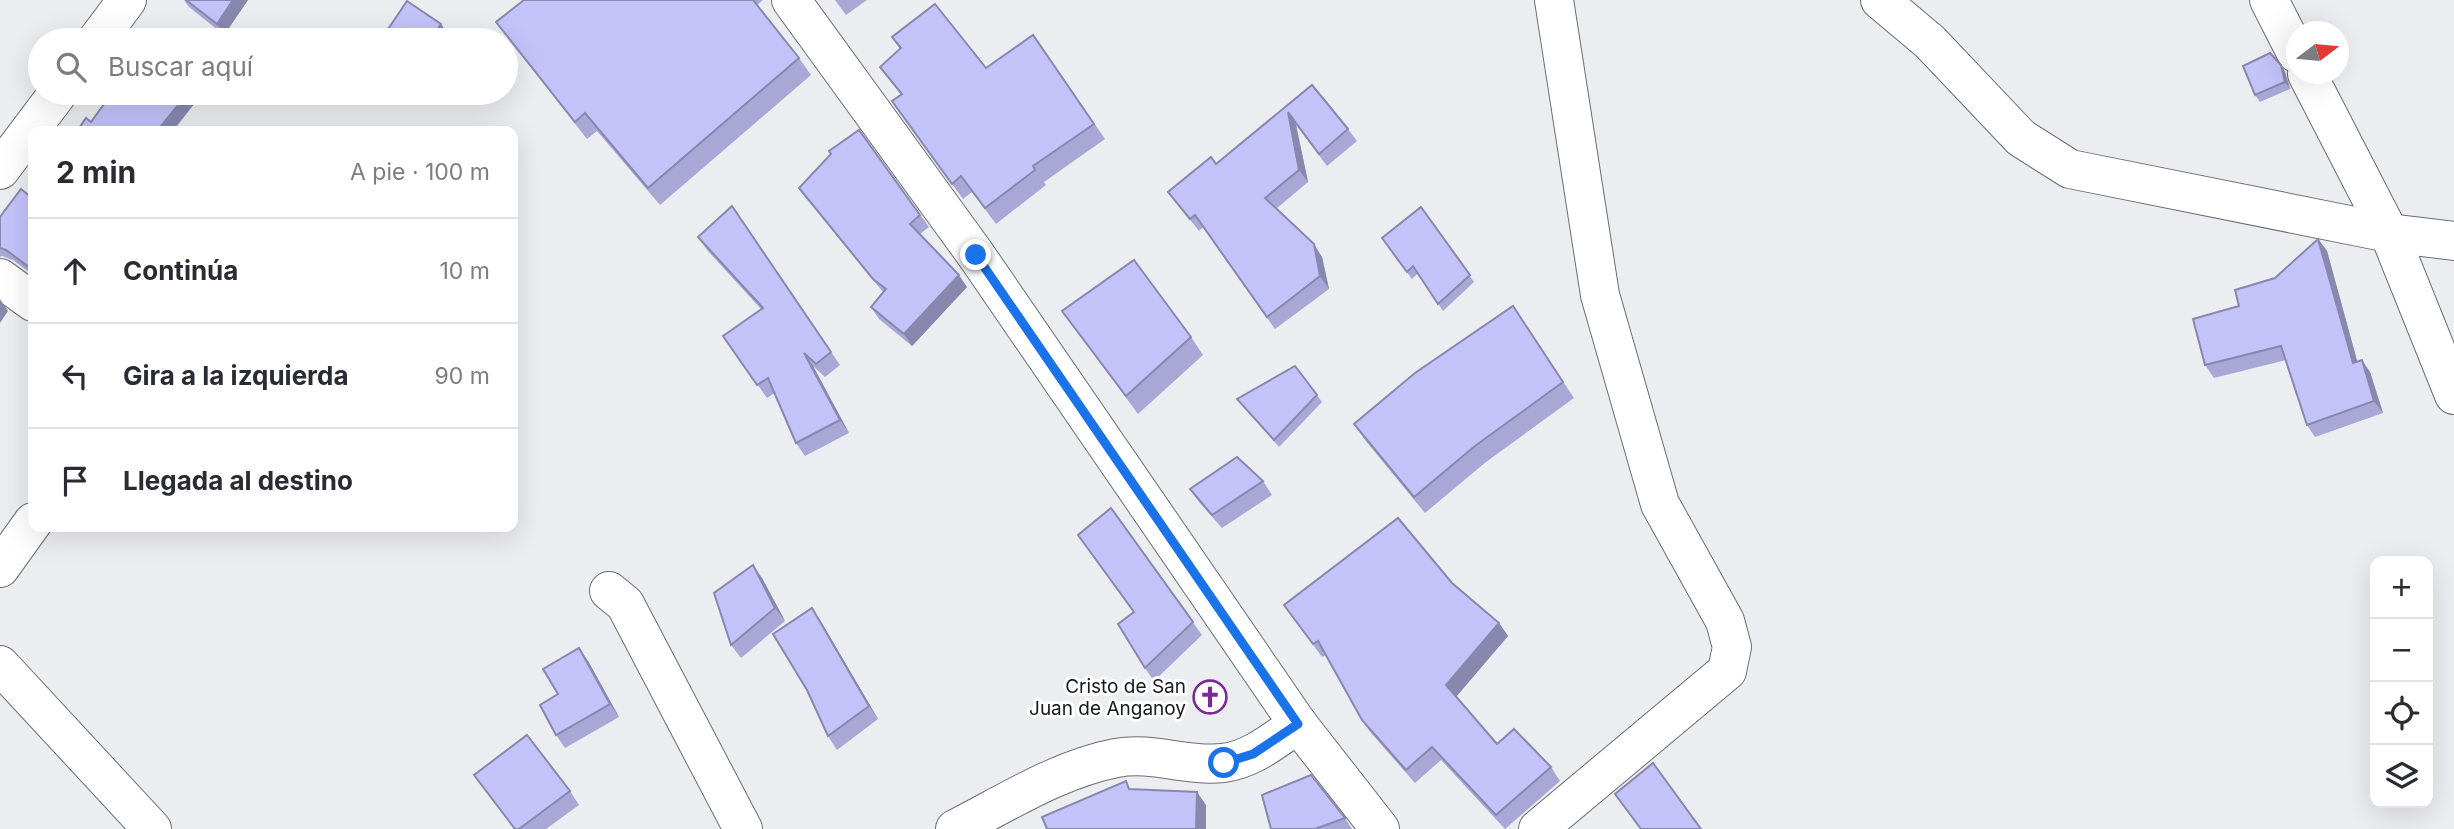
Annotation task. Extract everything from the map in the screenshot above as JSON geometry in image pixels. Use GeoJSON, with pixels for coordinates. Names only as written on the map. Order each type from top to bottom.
{"type":"FeatureCollection","features":[{"type":"Feature","properties":{"kind":"street"},"geometry":{"type":"LineString","coordinates":[[106,28],[127,0]]}},
{"type":"Feature","properties":{"kind":"street"},"geometry":{"type":"LineString","coordinates":[[791,0],[976,255],[1298,724],[1380,829]]}},
{"type":"Feature","properties":{"kind":"street"},"geometry":{"type":"LineString","coordinates":[[1538,829],[1727,671],[1732,647],[1725,621],[1660,504],[1600,295],[1554,0]]}},
{"type":"Feature","properties":{"kind":"street"},"geometry":{"type":"LineString","coordinates":[[1880,0],[1930,42],[2021,138],[2070,169],[2389,233],[2454,241]]}},
{"type":"Feature","properties":{"kind":"street"},"geometry":{"type":"LineString","coordinates":[[2269,0],[2286,32]]}},
{"type":"Feature","properties":{"kind":"street"},"geometry":{"type":"LineString","coordinates":[[2312,84],[2389,233],[2454,395]]}},
{"type":"Feature","properties":{"kind":"street"},"geometry":{"type":"LineString","coordinates":[[33,126],[49,105]]}},
{"type":"Feature","properties":{"kind":"street"},"geometry":{"type":"LineString","coordinates":[[0,170],[28,133]]}},
{"type":"Feature","properties":{"kind":"street"},"geometry":{"type":"LineString","coordinates":[[0,278],[28,298]]}},
{"type":"Feature","properties":{"kind":"street"},"geometry":{"type":"LineString","coordinates":[[0,568],[28,529]]}},
{"type":"Feature","properties":{"kind":"street"},"geometry":{"type":"LineString","coordinates":[[609,592],[625,604],[743,829]]}},
{"type":"Feature","properties":{"kind":"street"},"geometry":{"type":"LineString","coordinates":[[0,665],[152,829]]}},
{"type":"Feature","properties":{"kind":"street"},"geometry":{"type":"LineString","coordinates":[[954,829],[1084,765],[1153,755],[1192,763],[1224,763],[1253,754],[1298,724]]}},
{"type":"Feature","properties":{"kind":"building"},"geometry":{"type":"Polygon","coordinates":[[[186,0],[233,0],[217,24],[186,0]]]}},
{"type":"Feature","properties":{"kind":"building"},"geometry":{"type":"Polygon","coordinates":[[[524,0],[753,0],[799,58],[648,188],[585,113],[575,122],[518,50],[518,28],[501,28],[496,22],[524,0]]]}},
{"type":"Feature","properties":{"kind":"building"},"geometry":{"type":"Polygon","coordinates":[[[407,1],[441,24],[438,28],[389,28],[407,1]]]}},
{"type":"Feature","properties":{"kind":"building"},"geometry":{"type":"Polygon","coordinates":[[[935,4],[986,68],[1033,35],[1094,124],[1033,166],[1035,170],[985,208],[961,176],[952,184],[892,101],[902,94],[880,67],[901,48],[892,37],[935,4]]]}},
{"type":"Feature","properties":{"kind":"building"},"geometry":{"type":"Polygon","coordinates":[[[2270,53],[2281,65],[2285,82],[2255,95],[2243,66],[2270,53]]]}},
{"type":"Feature","properties":{"kind":"building"},"geometry":{"type":"Polygon","coordinates":[[[1312,85],[1348,129],[1319,154],[1288,112],[1299,170],[1265,198],[1314,244],[1320,276],[1267,317],[1195,215],[1190,219],[1168,192],[1211,157],[1216,164],[1312,85]]]}},
{"type":"Feature","properties":{"kind":"building"},"geometry":{"type":"Polygon","coordinates":[[[103,105],[178,105],[161,126],[80,126],[86,118],[91,122],[103,105]]]}},
{"type":"Feature","properties":{"kind":"building"},"geometry":{"type":"Polygon","coordinates":[[[859,130],[920,215],[910,224],[959,275],[904,334],[871,307],[886,289],[873,279],[799,188],[831,154],[829,151],[859,130]]]}},
{"type":"Feature","properties":{"kind":"building"},"geometry":{"type":"Polygon","coordinates":[[[21,189],[28,195],[28,266],[0,248],[0,217],[21,189]]]}},
{"type":"Feature","properties":{"kind":"building"},"geometry":{"type":"Polygon","coordinates":[[[732,206],[831,352],[816,364],[804,353],[840,420],[796,443],[768,378],[757,385],[723,336],[763,308],[698,237],[732,206]]]}},
{"type":"Feature","properties":{"kind":"building"},"geometry":{"type":"Polygon","coordinates":[[[1421,207],[1470,275],[1438,304],[1413,266],[1407,272],[1382,238],[1421,207]]]}},
{"type":"Feature","properties":{"kind":"building"},"geometry":{"type":"Polygon","coordinates":[[[2318,239],[2353,363],[2362,360],[2374,401],[2307,425],[2281,346],[2205,365],[2193,319],[2239,306],[2235,290],[2275,278],[2318,239]]]}},
{"type":"Feature","properties":{"kind":"building"},"geometry":{"type":"Polygon","coordinates":[[[1134,260],[1191,337],[1126,396],[1062,311],[1134,260]]]}},
{"type":"Feature","properties":{"kind":"building"},"geometry":{"type":"Polygon","coordinates":[[[1513,306],[1563,382],[1475,446],[1414,497],[1354,424],[1415,373],[1513,306]]]}},
{"type":"Feature","properties":{"kind":"building"},"geometry":{"type":"Polygon","coordinates":[[[1295,366],[1317,395],[1274,440],[1237,399],[1295,366]]]}},
{"type":"Feature","properties":{"kind":"building"},"geometry":{"type":"Polygon","coordinates":[[[1237,457],[1263,481],[1212,515],[1190,489],[1237,457]]]}},
{"type":"Feature","properties":{"kind":"building"},"geometry":{"type":"Polygon","coordinates":[[[1111,508],[1193,622],[1145,668],[1118,624],[1134,612],[1078,535],[1111,508]]]}},
{"type":"Feature","properties":{"kind":"building"},"geometry":{"type":"Polygon","coordinates":[[[1398,518],[1452,583],[1499,623],[1446,685],[1497,744],[1514,729],[1551,767],[1496,815],[1432,747],[1406,770],[1362,720],[1318,641],[1313,644],[1284,605],[1398,518]]]}},
{"type":"Feature","properties":{"kind":"building"},"geometry":{"type":"Polygon","coordinates":[[[753,565],[775,608],[731,645],[714,593],[753,565]]]}},
{"type":"Feature","properties":{"kind":"building"},"geometry":{"type":"Polygon","coordinates":[[[812,608],[869,706],[828,736],[807,690],[773,634],[812,608]]]}},
{"type":"Feature","properties":{"kind":"building"},"geometry":{"type":"Polygon","coordinates":[[[579,648],[610,704],[556,735],[540,705],[558,694],[543,669],[579,648]]]}},
{"type":"Feature","properties":{"kind":"building"},"geometry":{"type":"Polygon","coordinates":[[[527,735],[570,791],[519,829],[515,829],[474,775],[527,735]]]}},
{"type":"Feature","properties":{"kind":"building"},"geometry":{"type":"Polygon","coordinates":[[[1653,763],[1701,829],[1641,829],[1615,794],[1653,763]]]}},
{"type":"Feature","properties":{"kind":"building"},"geometry":{"type":"Polygon","coordinates":[[[1311,775],[1345,818],[1315,829],[1271,829],[1262,795],[1311,775]]]}},
{"type":"Feature","properties":{"kind":"building"},"geometry":{"type":"Polygon","coordinates":[[[1126,781],[1129,789],[1197,792],[1196,829],[1047,829],[1042,817],[1126,781]]]}},
{"type":"Feature","properties":{"kind":"place","name":"Cristo de San Juan de Anganoy"},"geometry":{"type":"Point","coordinates":[1210,697]}},
{"type":"Feature","properties":{"kind":"route"},"geometry":{"type":"LineString","coordinates":[[976,255],[1298,724],[1253,754],[1224,763]]}}]}
